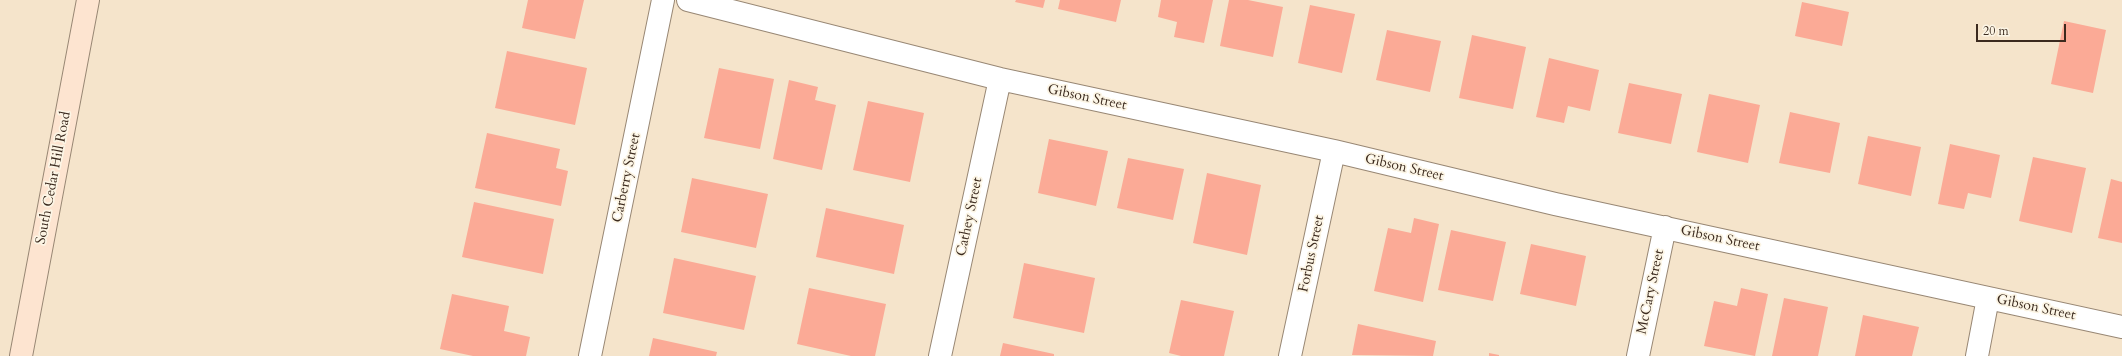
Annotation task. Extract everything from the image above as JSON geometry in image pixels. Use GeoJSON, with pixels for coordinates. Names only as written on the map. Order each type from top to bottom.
{"type":"FeatureCollection","features":[{"type":"Feature","properties":{"kind":"street","name":"South Cedar Hill Road"},"geometry":{"type":"LineString","coordinates":[[21,356],[88,0]]}},
{"type":"Feature","properties":{"kind":"street","name":"Carberry Street"},"geometry":{"type":"LineString","coordinates":[[590,356],[664,0]]}},
{"type":"Feature","properties":{"kind":"street","name":"Gibson Street"},"geometry":{"type":"LineString","coordinates":[[688,0],[1000,78],[1334,151],[1664,227],[2122,326]]}},
{"type":"Feature","properties":{"kind":"street","name":"Cathey Street"},"geometry":{"type":"LineString","coordinates":[[940,356],[1000,78]]}},
{"type":"Feature","properties":{"kind":"street","name":"Forbus Street"},"geometry":{"type":"LineString","coordinates":[[1290,356],[1334,151]]}},
{"type":"Feature","properties":{"kind":"street","name":"McCary Street"},"geometry":{"type":"LineString","coordinates":[[1638,356],[1664,227]]}},
{"type":"Feature","properties":{"kind":"street"},"geometry":{"type":"LineString","coordinates":[[1977,356],[1988,298]]}},
{"type":"Feature","properties":{"kind":"building"},"geometry":{"type":"Polygon","coordinates":[[[528,0],[584,0],[575,39],[522,28],[528,0]]]}},
{"type":"Feature","properties":{"kind":"building"},"geometry":{"type":"Polygon","coordinates":[[[1016,0],[1045,0],[1043,8],[1015,2],[1016,0]]]}},
{"type":"Feature","properties":{"kind":"building"},"geometry":{"type":"Polygon","coordinates":[[[1060,0],[1121,0],[1116,22],[1058,9],[1060,0]]]}},
{"type":"Feature","properties":{"kind":"building"},"geometry":{"type":"Polygon","coordinates":[[[1161,0],[1213,0],[1204,43],[1174,37],[1177,22],[1158,17],[1161,0]]]}},
{"type":"Feature","properties":{"kind":"building"},"geometry":{"type":"Polygon","coordinates":[[[1229,0],[1248,0],[1283,7],[1273,57],[1220,46],[1229,0]]]}},
{"type":"Feature","properties":{"kind":"building"},"geometry":{"type":"Polygon","coordinates":[[[1802,2],[1849,12],[1842,46],[1795,36],[1802,2]]]}},
{"type":"Feature","properties":{"kind":"building"},"geometry":{"type":"Polygon","coordinates":[[[1310,5],[1355,14],[1342,73],[1298,63],[1310,5]]]}},
{"type":"Feature","properties":{"kind":"building"},"geometry":{"type":"Polygon","coordinates":[[[2064,21],[2106,30],[2093,93],[2051,84],[2064,21]]]}},
{"type":"Feature","properties":{"kind":"building"},"geometry":{"type":"Polygon","coordinates":[[[1387,30],[1441,41],[1430,92],[1376,80],[1387,30]]]}},
{"type":"Feature","properties":{"kind":"building"},"geometry":{"type":"Polygon","coordinates":[[[1472,35],[1526,47],[1513,109],[1459,98],[1472,35]]]}},
{"type":"Feature","properties":{"kind":"building"},"geometry":{"type":"Polygon","coordinates":[[[507,51],[587,68],[575,125],[495,108],[507,51]]]}},
{"type":"Feature","properties":{"kind":"building"},"geometry":{"type":"Polygon","coordinates":[[[1549,58],[1599,70],[1590,111],[1568,106],[1564,123],[1536,117],[1549,58]]]}},
{"type":"Feature","properties":{"kind":"building"},"geometry":{"type":"Polygon","coordinates":[[[719,68],[774,79],[760,149],[704,138],[719,68]]]}},
{"type":"Feature","properties":{"kind":"building"},"geometry":{"type":"Polygon","coordinates":[[[789,80],[818,87],[815,100],[836,105],[822,170],[773,159],[789,80]]]}},
{"type":"Feature","properties":{"kind":"building"},"geometry":{"type":"Polygon","coordinates":[[[1629,83],[1682,94],[1671,144],[1618,133],[1629,83]]]}},
{"type":"Feature","properties":{"kind":"building"},"geometry":{"type":"Polygon","coordinates":[[[1709,94],[1760,105],[1748,163],[1697,152],[1709,94]]]}},
{"type":"Feature","properties":{"kind":"building"},"geometry":{"type":"Polygon","coordinates":[[[868,101],[924,113],[910,182],[853,170],[868,101]]]}},
{"type":"Feature","properties":{"kind":"building"},"geometry":{"type":"Polygon","coordinates":[[[1790,112],[1840,123],[1830,173],[1779,163],[1790,112]]]}},
{"type":"Feature","properties":{"kind":"building"},"geometry":{"type":"Polygon","coordinates":[[[487,133],[560,149],[556,168],[568,171],[561,206],[475,188],[487,133]]]}},
{"type":"Feature","properties":{"kind":"building"},"geometry":{"type":"Polygon","coordinates":[[[1868,136],[1921,147],[1911,196],[1858,184],[1868,136]]]}},
{"type":"Feature","properties":{"kind":"building"},"geometry":{"type":"Polygon","coordinates":[[[1049,139],[1108,151],[1096,206],[1038,193],[1049,139]]]}},
{"type":"Feature","properties":{"kind":"building"},"geometry":{"type":"Polygon","coordinates":[[[1950,144],[2000,155],[1991,198],[1968,193],[1964,209],[1938,204],[1950,144]]]}},
{"type":"Feature","properties":{"kind":"building"},"geometry":{"type":"Polygon","coordinates":[[[2033,157],[2086,168],[2072,233],[2019,221],[2033,157]]]}},
{"type":"Feature","properties":{"kind":"building"},"geometry":{"type":"Polygon","coordinates":[[[1128,158],[1184,169],[1173,220],[1117,208],[1128,158]]]}},
{"type":"Feature","properties":{"kind":"building"},"geometry":{"type":"Polygon","coordinates":[[[1207,173],[1261,185],[1247,255],[1193,243],[1207,173]]]}},
{"type":"Feature","properties":{"kind":"building"},"geometry":{"type":"Polygon","coordinates":[[[692,178],[768,194],[756,248],[681,232],[692,178]]]}},
{"type":"Feature","properties":{"kind":"building"},"geometry":{"type":"Polygon","coordinates":[[[2111,179],[2122,182],[2122,243],[2098,238],[2111,179]]]}},
{"type":"Feature","properties":{"kind":"building"},"geometry":{"type":"Polygon","coordinates":[[[474,202],[554,219],[543,274],[462,257],[474,202]]]}},
{"type":"Feature","properties":{"kind":"building"},"geometry":{"type":"Polygon","coordinates":[[[826,208],[904,225],[894,274],[816,257],[826,208]]]}},
{"type":"Feature","properties":{"kind":"building"},"geometry":{"type":"Polygon","coordinates":[[[1414,218],[1439,224],[1423,302],[1374,291],[1388,228],[1411,233],[1414,218]]]}},
{"type":"Feature","properties":{"kind":"building"},"geometry":{"type":"Polygon","coordinates":[[[1451,230],[1506,242],[1493,301],[1438,290],[1451,230]]]}},
{"type":"Feature","properties":{"kind":"building"},"geometry":{"type":"Polygon","coordinates":[[[1531,244],[1586,256],[1576,306],[1520,294],[1531,244]]]}},
{"type":"Feature","properties":{"kind":"building"},"geometry":{"type":"Polygon","coordinates":[[[674,258],[756,276],[744,330],[663,313],[674,258]]]}},
{"type":"Feature","properties":{"kind":"building"},"geometry":{"type":"Polygon","coordinates":[[[1024,263],[1095,278],[1084,333],[1013,318],[1024,263]]]}},
{"type":"Feature","properties":{"kind":"building"},"geometry":{"type":"Polygon","coordinates":[[[809,288],[886,304],[875,356],[851,356],[797,344],[809,288]]]}},
{"type":"Feature","properties":{"kind":"building"},"geometry":{"type":"Polygon","coordinates":[[[1741,288],[1768,294],[1755,356],[1704,346],[1714,301],[1737,306],[1741,288]]]}},
{"type":"Feature","properties":{"kind":"building"},"geometry":{"type":"Polygon","coordinates":[[[452,294],[509,306],[504,331],[530,337],[526,356],[473,356],[440,349],[452,294]]]}},
{"type":"Feature","properties":{"kind":"building"},"geometry":{"type":"Polygon","coordinates":[[[1784,298],[1828,307],[1818,356],[1772,356],[1784,298]]]}},
{"type":"Feature","properties":{"kind":"building"},"geometry":{"type":"Polygon","coordinates":[[[1181,300],[1234,311],[1224,356],[1181,356],[1169,353],[1181,300]]]}},
{"type":"Feature","properties":{"kind":"building"},"geometry":{"type":"Polygon","coordinates":[[[1863,315],[1919,327],[1912,356],[1855,356],[1863,315]]]}},
{"type":"Feature","properties":{"kind":"building"},"geometry":{"type":"Polygon","coordinates":[[[1358,324],[1436,341],[1433,356],[1352,355],[1358,324]]]}},
{"type":"Feature","properties":{"kind":"building"},"geometry":{"type":"Polygon","coordinates":[[[653,338],[717,352],[716,356],[649,356],[653,338]]]}},
{"type":"Feature","properties":{"kind":"building"},"geometry":{"type":"Polygon","coordinates":[[[1003,343],[1054,354],[1054,356],[1000,356],[1003,343]]]}},
{"type":"Feature","properties":{"kind":"building"},"geometry":{"type":"Polygon","coordinates":[[[1489,353],[1499,355],[1499,356],[1489,356],[1489,353]]]}}]}
